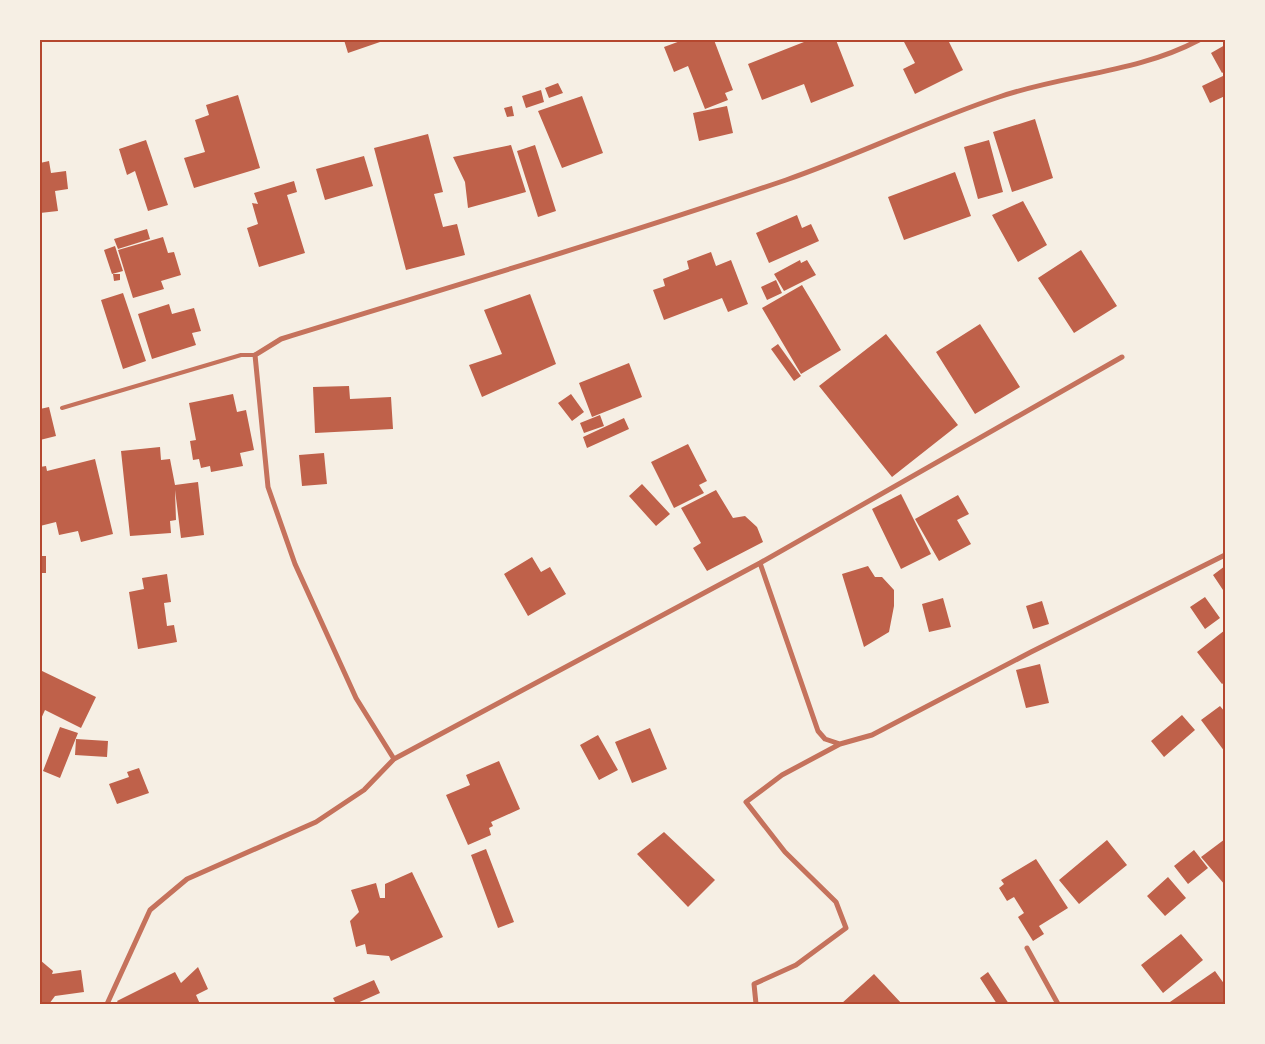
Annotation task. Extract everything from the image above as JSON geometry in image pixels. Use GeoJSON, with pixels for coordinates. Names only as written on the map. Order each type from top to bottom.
{"type":"FeatureCollection","features":[{"type":"Feature","properties":{"kind":"street"},"geometry":{"type":"LineString","coordinates":[[394,759],[356,698],[295,564],[268,487],[255,355],[281,339],[633,230],[789,179],[1000,96],[1068,78],[1117,70],[1173,53],[1200,40]]}},
{"type":"Feature","properties":{"kind":"street"},"geometry":{"type":"LineString","coordinates":[[106,1004],[150,910],[187,879],[316,822],[364,790],[394,759],[760,563],[1122,357]]}},
{"type":"Feature","properties":{"kind":"street"},"geometry":{"type":"LineString","coordinates":[[756,1004],[754,984],[796,965],[846,928],[836,902],[785,852],[746,802],[782,775],[840,744],[872,735],[1031,652],[1225,555]]}},
{"type":"Feature","properties":{"kind":"street"},"geometry":{"type":"LineString","coordinates":[[760,563],[818,731],[825,740],[840,744]]}},
{"type":"Feature","properties":{"kind":"street"},"geometry":{"type":"LineString","coordinates":[[1027,948],[1058,1004]]}},
{"type":"Feature","properties":{"kind":"lane"},"geometry":{"type":"LineString","coordinates":[[62,408],[240,355],[255,355]]}},
{"type":"Feature","properties":{"kind":"building"},"geometry":{"type":"Polygon","coordinates":[[[344,40],[379,40],[380,42],[348,53],[344,40]]]}},
{"type":"Feature","properties":{"kind":"building"},"geometry":{"type":"Polygon","coordinates":[[[683,40],[714,40],[733,90],[725,93],[728,100],[705,109],[688,66],[674,72],[664,47],[683,40]]]}},
{"type":"Feature","properties":{"kind":"building"},"geometry":{"type":"Polygon","coordinates":[[[809,40],[836,40],[854,86],[811,103],[804,84],[762,100],[748,64],[809,40]]]}},
{"type":"Feature","properties":{"kind":"building"},"geometry":{"type":"Polygon","coordinates":[[[903,40],[948,40],[963,70],[915,94],[903,69],[915,63],[903,40]]]}},
{"type":"Feature","properties":{"kind":"building"},"geometry":{"type":"Polygon","coordinates":[[[1225,45],[1225,71],[1222,73],[1211,53],[1225,45]]]}},
{"type":"Feature","properties":{"kind":"building"},"geometry":{"type":"Polygon","coordinates":[[[1225,75],[1225,96],[1210,103],[1202,86],[1225,75]]]}},
{"type":"Feature","properties":{"kind":"building"},"geometry":{"type":"Polygon","coordinates":[[[558,83],[563,93],[549,98],[545,88],[558,83]]]}},
{"type":"Feature","properties":{"kind":"building"},"geometry":{"type":"Polygon","coordinates":[[[541,90],[544,102],[526,108],[522,96],[541,90]]]}},
{"type":"Feature","properties":{"kind":"building"},"geometry":{"type":"Polygon","coordinates":[[[238,95],[260,168],[194,188],[184,158],[205,152],[195,120],[209,115],[206,105],[238,95]]]}},
{"type":"Feature","properties":{"kind":"building"},"geometry":{"type":"Polygon","coordinates":[[[582,96],[603,153],[562,168],[538,111],[582,96]]]}},
{"type":"Feature","properties":{"kind":"building"},"geometry":{"type":"Polygon","coordinates":[[[512,106],[514,116],[507,117],[504,108],[512,106]]]}},
{"type":"Feature","properties":{"kind":"building"},"geometry":{"type":"Polygon","coordinates":[[[727,106],[733,133],[699,141],[693,113],[727,106]]]}},
{"type":"Feature","properties":{"kind":"building"},"geometry":{"type":"Polygon","coordinates":[[[1035,119],[1053,178],[1012,192],[993,132],[1035,119]]]}},
{"type":"Feature","properties":{"kind":"building"},"geometry":{"type":"Polygon","coordinates":[[[428,134],[443,192],[434,194],[443,227],[457,224],[465,255],[406,270],[374,148],[428,134]]]}},
{"type":"Feature","properties":{"kind":"building"},"geometry":{"type":"Polygon","coordinates":[[[146,140],[168,205],[148,211],[135,171],[127,175],[119,149],[146,140]]]}},
{"type":"Feature","properties":{"kind":"building"},"geometry":{"type":"Polygon","coordinates":[[[989,140],[1003,192],[978,199],[964,147],[989,140]]]}},
{"type":"Feature","properties":{"kind":"building"},"geometry":{"type":"Polygon","coordinates":[[[511,145],[526,192],[468,208],[465,182],[453,157],[511,145]]]}},
{"type":"Feature","properties":{"kind":"building"},"geometry":{"type":"Polygon","coordinates":[[[535,145],[556,211],[538,217],[517,151],[535,145]]]}},
{"type":"Feature","properties":{"kind":"building"},"geometry":{"type":"Polygon","coordinates":[[[364,156],[373,186],[325,200],[316,169],[364,156]]]}},
{"type":"Feature","properties":{"kind":"building"},"geometry":{"type":"Polygon","coordinates":[[[49,161],[51,173],[66,171],[68,189],[55,191],[58,211],[40,213],[40,163],[49,161]]]}},
{"type":"Feature","properties":{"kind":"building"},"geometry":{"type":"Polygon","coordinates":[[[955,172],[971,216],[904,240],[888,197],[955,172]]]}},
{"type":"Feature","properties":{"kind":"building"},"geometry":{"type":"Polygon","coordinates":[[[294,181],[297,192],[287,195],[305,253],[259,267],[247,228],[258,224],[252,203],[258,204],[254,193],[294,181]]]}},
{"type":"Feature","properties":{"kind":"building"},"geometry":{"type":"Polygon","coordinates":[[[1023,201],[1047,245],[1018,262],[992,215],[1023,201]]]}},
{"type":"Feature","properties":{"kind":"building"},"geometry":{"type":"Polygon","coordinates":[[[797,215],[802,228],[811,224],[819,241],[769,263],[756,233],[797,215]]]}},
{"type":"Feature","properties":{"kind":"building"},"geometry":{"type":"Polygon","coordinates":[[[147,229],[150,239],[118,249],[114,239],[147,229]]]}},
{"type":"Feature","properties":{"kind":"building"},"geometry":{"type":"Polygon","coordinates":[[[163,237],[168,253],[174,252],[181,275],[161,281],[164,289],[133,298],[118,250],[163,237]]]}},
{"type":"Feature","properties":{"kind":"building"},"geometry":{"type":"Polygon","coordinates":[[[115,246],[123,271],[112,274],[104,250],[115,246]]]}},
{"type":"Feature","properties":{"kind":"building"},"geometry":{"type":"Polygon","coordinates":[[[1081,250],[1117,306],[1074,333],[1038,278],[1081,250]]]}},
{"type":"Feature","properties":{"kind":"building"},"geometry":{"type":"Polygon","coordinates":[[[711,252],[716,266],[731,260],[748,304],[728,312],[722,298],[664,320],[653,290],[665,286],[663,279],[689,269],[687,261],[711,252]]]}},
{"type":"Feature","properties":{"kind":"building"},"geometry":{"type":"Polygon","coordinates":[[[800,260],[801,263],[807,260],[816,275],[784,291],[774,274],[800,260]]]}},
{"type":"Feature","properties":{"kind":"building"},"geometry":{"type":"Polygon","coordinates":[[[113,274],[120,274],[120,280],[114,281],[113,274]]]}},
{"type":"Feature","properties":{"kind":"building"},"geometry":{"type":"Polygon","coordinates":[[[776,280],[782,293],[767,300],[761,287],[776,280]]]}},
{"type":"Feature","properties":{"kind":"building"},"geometry":{"type":"Polygon","coordinates":[[[802,285],[841,350],[801,374],[762,308],[802,285]]]}},
{"type":"Feature","properties":{"kind":"building"},"geometry":{"type":"Polygon","coordinates":[[[123,293],[146,361],[123,369],[101,300],[123,293]]]}},
{"type":"Feature","properties":{"kind":"building"},"geometry":{"type":"Polygon","coordinates":[[[530,294],[556,364],[482,397],[469,365],[502,354],[484,310],[530,294]]]}},
{"type":"Feature","properties":{"kind":"building"},"geometry":{"type":"Polygon","coordinates":[[[169,304],[172,314],[194,308],[201,331],[192,333],[196,345],[152,359],[138,314],[169,304]]]}},
{"type":"Feature","properties":{"kind":"building"},"geometry":{"type":"Polygon","coordinates":[[[980,324],[1020,387],[975,414],[936,352],[980,324]]]}},
{"type":"Feature","properties":{"kind":"building"},"geometry":{"type":"Polygon","coordinates":[[[886,334],[958,425],[892,477],[819,386],[886,334]]]}},
{"type":"Feature","properties":{"kind":"building"},"geometry":{"type":"Polygon","coordinates":[[[778,344],[801,376],[794,381],[771,349],[778,344]]]}},
{"type":"Feature","properties":{"kind":"building"},"geometry":{"type":"Polygon","coordinates":[[[629,363],[642,397],[592,417],[579,383],[629,363]]]}},
{"type":"Feature","properties":{"kind":"building"},"geometry":{"type":"Polygon","coordinates":[[[349,386],[350,399],[391,397],[393,429],[315,433],[313,387],[349,386]]]}},
{"type":"Feature","properties":{"kind":"building"},"geometry":{"type":"Polygon","coordinates":[[[233,394],[237,412],[246,410],[254,450],[240,453],[243,466],[211,472],[210,466],[201,468],[199,459],[193,460],[190,441],[196,440],[189,403],[233,394]]]}},
{"type":"Feature","properties":{"kind":"building"},"geometry":{"type":"Polygon","coordinates":[[[571,394],[584,412],[572,421],[558,403],[571,394]]]}},
{"type":"Feature","properties":{"kind":"building"},"geometry":{"type":"Polygon","coordinates":[[[49,407],[56,436],[40,440],[40,409],[49,407]]]}},
{"type":"Feature","properties":{"kind":"building"},"geometry":{"type":"Polygon","coordinates":[[[600,415],[604,426],[584,433],[580,423],[600,415]]]}},
{"type":"Feature","properties":{"kind":"building"},"geometry":{"type":"Polygon","coordinates":[[[624,418],[629,429],[587,448],[583,437],[624,418]]]}},
{"type":"Feature","properties":{"kind":"building"},"geometry":{"type":"Polygon","coordinates":[[[688,444],[707,481],[699,485],[704,493],[674,508],[651,462],[688,444]]]}},
{"type":"Feature","properties":{"kind":"building"},"geometry":{"type":"Polygon","coordinates":[[[160,447],[161,460],[170,459],[175,485],[198,482],[204,535],[181,538],[175,490],[176,520],[170,521],[171,533],[130,536],[121,451],[160,447]]]}},
{"type":"Feature","properties":{"kind":"building"},"geometry":{"type":"Polygon","coordinates":[[[324,453],[327,484],[302,486],[299,455],[324,453]]]}},
{"type":"Feature","properties":{"kind":"building"},"geometry":{"type":"Polygon","coordinates":[[[95,459],[113,534],[81,542],[78,531],[59,535],[56,522],[40,526],[40,467],[46,466],[47,471],[95,459]]]}},
{"type":"Feature","properties":{"kind":"building"},"geometry":{"type":"Polygon","coordinates":[[[642,484],[670,514],[656,526],[629,496],[642,484]]]}},
{"type":"Feature","properties":{"kind":"building"},"geometry":{"type":"Polygon","coordinates":[[[716,490],[733,518],[745,516],[757,527],[763,542],[707,571],[693,548],[701,543],[681,508],[716,490]]]}},
{"type":"Feature","properties":{"kind":"building"},"geometry":{"type":"Polygon","coordinates":[[[901,494],[931,554],[901,569],[872,509],[901,494]]]}},
{"type":"Feature","properties":{"kind":"building"},"geometry":{"type":"Polygon","coordinates":[[[958,495],[969,514],[957,520],[971,544],[939,561],[915,519],[958,495]]]}},
{"type":"Feature","properties":{"kind":"building"},"geometry":{"type":"Polygon","coordinates":[[[40,556],[46,556],[46,573],[40,573],[40,556]]]}},
{"type":"Feature","properties":{"kind":"building"},"geometry":{"type":"Polygon","coordinates":[[[532,557],[541,572],[550,567],[566,594],[528,616],[504,574],[532,557]]]}},
{"type":"Feature","properties":{"kind":"building"},"geometry":{"type":"Polygon","coordinates":[[[868,566],[875,577],[882,577],[894,590],[894,606],[889,632],[864,647],[842,574],[868,566]]]}},
{"type":"Feature","properties":{"kind":"building"},"geometry":{"type":"Polygon","coordinates":[[[1225,566],[1225,593],[1213,575],[1225,566]]]}},
{"type":"Feature","properties":{"kind":"building"},"geometry":{"type":"Polygon","coordinates":[[[167,574],[171,602],[164,603],[167,626],[174,625],[177,642],[138,649],[129,592],[144,589],[142,578],[167,574]]]}},
{"type":"Feature","properties":{"kind":"building"},"geometry":{"type":"Polygon","coordinates":[[[1205,597],[1220,618],[1205,629],[1190,607],[1205,597]]]}},
{"type":"Feature","properties":{"kind":"building"},"geometry":{"type":"Polygon","coordinates":[[[943,598],[951,627],[929,632],[922,604],[943,598]]]}},
{"type":"Feature","properties":{"kind":"building"},"geometry":{"type":"Polygon","coordinates":[[[1042,601],[1049,624],[1033,629],[1026,606],[1042,601]]]}},
{"type":"Feature","properties":{"kind":"building"},"geometry":{"type":"Polygon","coordinates":[[[1225,630],[1225,682],[1222,684],[1197,652],[1225,630]]]}},
{"type":"Feature","properties":{"kind":"building"},"geometry":{"type":"Polygon","coordinates":[[[1040,664],[1049,703],[1026,708],[1016,670],[1040,664]]]}},
{"type":"Feature","properties":{"kind":"building"},"geometry":{"type":"Polygon","coordinates":[[[40,670],[96,697],[81,728],[45,710],[40,721],[40,670]]]}},
{"type":"Feature","properties":{"kind":"building"},"geometry":{"type":"Polygon","coordinates":[[[1220,706],[1225,712],[1225,752],[1201,720],[1220,706]]]}},
{"type":"Feature","properties":{"kind":"building"},"geometry":{"type":"Polygon","coordinates":[[[1182,715],[1195,730],[1164,757],[1151,741],[1182,715]]]}},
{"type":"Feature","properties":{"kind":"building"},"geometry":{"type":"Polygon","coordinates":[[[60,727],[78,733],[60,778],[43,771],[60,727]]]}},
{"type":"Feature","properties":{"kind":"building"},"geometry":{"type":"Polygon","coordinates":[[[650,728],[667,769],[632,783],[615,742],[650,728]]]}},
{"type":"Feature","properties":{"kind":"building"},"geometry":{"type":"Polygon","coordinates":[[[598,735],[618,770],[599,780],[580,745],[598,735]]]}},
{"type":"Feature","properties":{"kind":"building"},"geometry":{"type":"Polygon","coordinates":[[[76,739],[108,741],[107,757],[75,755],[76,739]]]}},
{"type":"Feature","properties":{"kind":"building"},"geometry":{"type":"Polygon","coordinates":[[[499,761],[520,809],[491,822],[493,826],[489,828],[491,835],[468,845],[446,795],[470,785],[466,775],[499,761]]]}},
{"type":"Feature","properties":{"kind":"building"},"geometry":{"type":"Polygon","coordinates":[[[139,768],[149,793],[117,804],[109,784],[129,777],[127,772],[139,768]]]}},
{"type":"Feature","properties":{"kind":"building"},"geometry":{"type":"Polygon","coordinates":[[[664,832],[715,880],[688,907],[637,854],[664,832]]]}},
{"type":"Feature","properties":{"kind":"building"},"geometry":{"type":"Polygon","coordinates":[[[1225,839],[1225,885],[1201,857],[1225,839]]]}},
{"type":"Feature","properties":{"kind":"building"},"geometry":{"type":"Polygon","coordinates":[[[1107,840],[1127,865],[1079,904],[1059,880],[1107,840]]]}},
{"type":"Feature","properties":{"kind":"building"},"geometry":{"type":"Polygon","coordinates":[[[486,849],[514,922],[498,928],[471,855],[486,849]]]}},
{"type":"Feature","properties":{"kind":"building"},"geometry":{"type":"Polygon","coordinates":[[[1194,850],[1208,868],[1188,884],[1174,866],[1194,850]]]}},
{"type":"Feature","properties":{"kind":"building"},"geometry":{"type":"Polygon","coordinates":[[[1036,859],[1068,908],[1039,926],[1044,934],[1033,941],[1018,917],[1024,913],[1014,897],[1007,901],[999,888],[1004,884],[1001,880],[1036,859]]]}},
{"type":"Feature","properties":{"kind":"building"},"geometry":{"type":"Polygon","coordinates":[[[412,872],[443,937],[391,961],[389,956],[367,954],[365,944],[356,947],[350,921],[359,912],[351,890],[376,883],[380,898],[385,898],[385,884],[412,872]]]}},
{"type":"Feature","properties":{"kind":"building"},"geometry":{"type":"Polygon","coordinates":[[[1168,877],[1186,898],[1165,916],[1147,896],[1168,877]]]}},
{"type":"Feature","properties":{"kind":"building"},"geometry":{"type":"Polygon","coordinates":[[[1181,934],[1203,960],[1163,993],[1141,965],[1181,934]]]}},
{"type":"Feature","properties":{"kind":"building"},"geometry":{"type":"Polygon","coordinates":[[[40,960],[53,971],[52,974],[81,970],[84,992],[55,996],[49,1004],[40,1004],[40,960]]]}},
{"type":"Feature","properties":{"kind":"building"},"geometry":{"type":"Polygon","coordinates":[[[198,967],[208,989],[196,995],[200,1004],[119,1004],[117,1001],[175,972],[181,983],[198,967]]]}},
{"type":"Feature","properties":{"kind":"building"},"geometry":{"type":"Polygon","coordinates":[[[1215,971],[1225,985],[1225,1004],[1167,1004],[1215,971]]]}},
{"type":"Feature","properties":{"kind":"building"},"geometry":{"type":"Polygon","coordinates":[[[988,972],[1009,1004],[997,1004],[980,978],[988,972]]]}},
{"type":"Feature","properties":{"kind":"building"},"geometry":{"type":"Polygon","coordinates":[[[874,974],[902,1004],[841,1004],[874,974]]]}},
{"type":"Feature","properties":{"kind":"building"},"geometry":{"type":"Polygon","coordinates":[[[374,980],[380,993],[355,1004],[336,1004],[333,998],[374,980]]]}}]}
